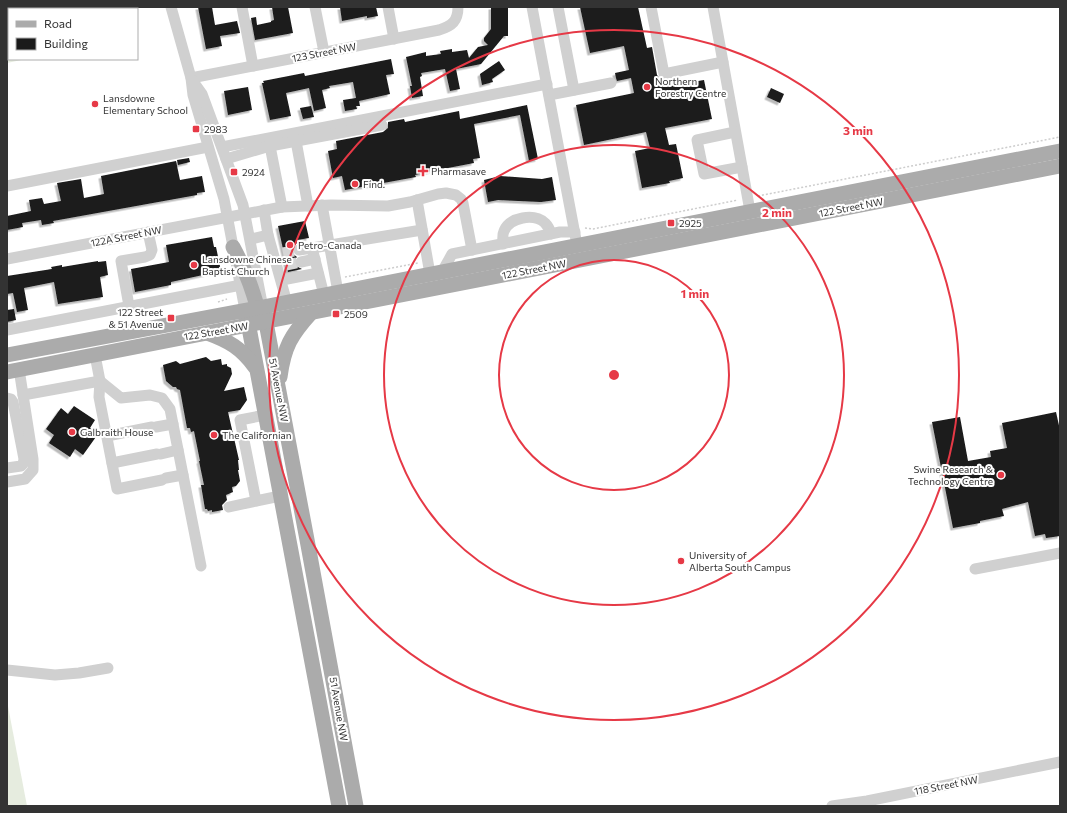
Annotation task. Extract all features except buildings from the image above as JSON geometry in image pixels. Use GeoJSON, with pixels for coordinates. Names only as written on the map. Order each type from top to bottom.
{"type":"FeatureCollection","features":[{"type":"Feature","properties":{"kind":"main road","name":"122 Street NW"},"geometry":{"type":"LineString","coordinates":[[7,355],[436,273],[576,238],[749,205],[1060,151]]}},
{"type":"Feature","properties":{"kind":"main road","name":"122 Street NW"},"geometry":{"type":"LineString","coordinates":[[13,371],[1060,166]]}},
{"type":"Feature","properties":{"kind":"main road"},"geometry":{"type":"LineString","coordinates":[[233,247],[242,263],[253,293],[255,308]]}},
{"type":"Feature","properties":{"kind":"main road","name":"51 Avenue NW"},"geometry":{"type":"LineString","coordinates":[[255,308],[257,324],[256,368],[339,806]]}},
{"type":"Feature","properties":{"kind":"main road"},"geometry":{"type":"LineString","coordinates":[[279,390],[285,351],[293,335],[311,313]]}},
{"type":"Feature","properties":{"kind":"main road"},"geometry":{"type":"LineString","coordinates":[[257,324],[280,415],[286,430]]}},
{"type":"Feature","properties":{"kind":"main road","name":"51 Avenue NW"},"geometry":{"type":"LineString","coordinates":[[257,324],[279,390],[356,806]]}},
{"type":"Feature","properties":{"kind":"main road"},"geometry":{"type":"LineString","coordinates":[[206,333],[224,339],[237,347],[247,356],[256,368]]}},
{"type":"Feature","properties":{"kind":"street","name":"51 Avenue NW"},"geometry":{"type":"LineString","coordinates":[[171,7],[191,78],[193,96],[220,185],[228,217],[241,286],[255,308]]}},
{"type":"Feature","properties":{"kind":"street"},"geometry":{"type":"LineString","coordinates":[[242,7],[253,66]]}},
{"type":"Feature","properties":{"kind":"street"},"geometry":{"type":"LineString","coordinates":[[315,7],[324,52]]}},
{"type":"Feature","properties":{"kind":"street"},"geometry":{"type":"LineString","coordinates":[[388,7],[394,38]]}},
{"type":"Feature","properties":{"kind":"street","name":"123 Street NW"},"geometry":{"type":"LineString","coordinates":[[191,78],[439,30],[456,21],[458,7]]}},
{"type":"Feature","properties":{"kind":"street"},"geometry":{"type":"LineString","coordinates":[[436,273],[452,254],[551,234],[576,238],[532,7]]}},
{"type":"Feature","properties":{"kind":"street"},"geometry":{"type":"LineString","coordinates":[[558,7],[574,90]]}},
{"type":"Feature","properties":{"kind":"street"},"geometry":{"type":"LineString","coordinates":[[651,7],[664,74],[723,62]]}},
{"type":"Feature","properties":{"kind":"street"},"geometry":{"type":"LineString","coordinates":[[713,7],[749,205]]}},
{"type":"Feature","properties":{"kind":"street","name":"51 Avenue NW"},"geometry":{"type":"LineString","coordinates":[[191,78],[202,94],[246,214],[250,239],[255,308]]}},
{"type":"Feature","properties":{"kind":"street"},"geometry":{"type":"LineString","coordinates":[[222,147],[548,90],[574,90],[611,83]]}},
{"type":"Feature","properties":{"kind":"street"},"geometry":{"type":"LineString","coordinates":[[226,159],[270,146],[382,125]]}},
{"type":"Feature","properties":{"kind":"street"},"geometry":{"type":"LineString","coordinates":[[735,132],[698,140],[704,174],[742,167]]}},
{"type":"Feature","properties":{"kind":"street"},"geometry":{"type":"LineString","coordinates":[[296,141],[308,206]]}},
{"type":"Feature","properties":{"kind":"street"},"geometry":{"type":"LineString","coordinates":[[270,146],[282,208]]}},
{"type":"Feature","properties":{"kind":"street"},"geometry":{"type":"LineString","coordinates":[[7,186],[208,147]]}},
{"type":"Feature","properties":{"kind":"street","name":"122A Street NW"},"geometry":{"type":"LineString","coordinates":[[7,259],[264,210],[322,205],[388,206],[446,193],[451,193],[461,199],[472,250]]}},
{"type":"Feature","properties":{"kind":"street"},"geometry":{"type":"LineString","coordinates":[[417,200],[422,230],[436,273]]}},
{"type":"Feature","properties":{"kind":"street"},"geometry":{"type":"LineString","coordinates":[[322,205],[338,292]]}},
{"type":"Feature","properties":{"kind":"street"},"geometry":{"type":"LineString","coordinates":[[264,210],[268,235],[279,254],[282,265],[282,280],[287,302]]}},
{"type":"Feature","properties":{"kind":"street"},"geometry":{"type":"LineString","coordinates":[[503,244],[503,232],[508,226],[516,220],[530,217],[545,223],[551,234]]}},
{"type":"Feature","properties":{"kind":"street"},"geometry":{"type":"LineString","coordinates":[[301,262],[330,245],[422,230]]}},
{"type":"Feature","properties":{"kind":"street"},"geometry":{"type":"LineString","coordinates":[[130,306],[121,261],[150,255],[152,250],[148,232]]}},
{"type":"Feature","properties":{"kind":"street"},"geometry":{"type":"LineString","coordinates":[[250,239],[268,235]]}},
{"type":"Feature","properties":{"kind":"street"},"geometry":{"type":"LineString","coordinates":[[299,250],[313,254]]}},
{"type":"Feature","properties":{"kind":"street"},"geometry":{"type":"LineString","coordinates":[[313,254],[324,295]]}},
{"type":"Feature","properties":{"kind":"street"},"geometry":{"type":"LineString","coordinates":[[282,280],[318,273]]}},
{"type":"Feature","properties":{"kind":"street"},"geometry":{"type":"LineString","coordinates":[[7,330],[241,286]]}},
{"type":"Feature","properties":{"kind":"street"},"geometry":{"type":"LineString","coordinates":[[95,355],[100,381],[100,397],[117,489],[183,475]]}},
{"type":"Feature","properties":{"kind":"street"},"geometry":{"type":"LineString","coordinates":[[7,482],[25,479],[33,470],[33,459],[24,395],[13,371]]}},
{"type":"Feature","properties":{"kind":"street"},"geometry":{"type":"LineString","coordinates":[[24,395],[100,381],[121,398],[150,395],[162,398],[170,409],[201,566]]}},
{"type":"Feature","properties":{"kind":"street"},"geometry":{"type":"LineString","coordinates":[[7,398],[11,398],[14,402],[24,458],[23,464],[20,466],[7,468]]}},
{"type":"Feature","properties":{"kind":"street"},"geometry":{"type":"LineString","coordinates":[[256,501],[240,420],[265,414]]}},
{"type":"Feature","properties":{"kind":"street"},"geometry":{"type":"LineString","coordinates":[[107,436],[173,424]]}},
{"type":"Feature","properties":{"kind":"street"},"geometry":{"type":"LineString","coordinates":[[112,463],[178,450]]}},
{"type":"Feature","properties":{"kind":"street"},"geometry":{"type":"LineString","coordinates":[[229,507],[280,496]]}},
{"type":"Feature","properties":{"kind":"street"},"geometry":{"type":"LineString","coordinates":[[975,569],[1060,553]]}},
{"type":"Feature","properties":{"kind":"street"},"geometry":{"type":"LineString","coordinates":[[7,670],[55,675],[108,668]]}},
{"type":"Feature","properties":{"kind":"street","name":"118 Street NW"},"geometry":{"type":"LineString","coordinates":[[832,806],[867,803],[1060,762]]}},
{"type":"Feature","properties":{"kind":"path"},"geometry":{"type":"LineString","coordinates":[[593,229],[749,205],[1060,137]]}},
{"type":"Feature","properties":{"kind":"shaded area"},"geometry":{"type":"Polygon","coordinates":[[[7,7],[17,7],[8,8],[8,60],[21,60],[7,63],[7,7]]]}},
{"type":"Feature","properties":{"kind":"shaded area"},"geometry":{"type":"Polygon","coordinates":[[[7,701],[27,806],[7,806],[7,701]]]}},
{"type":"Feature","properties":{"kind":"tunnel"},"geometry":{"type":"LineString","coordinates":[[283,253],[299,250]]}},
{"type":"Feature","properties":{"kind":"tunnel"},"geometry":{"type":"LineString","coordinates":[[286,265],[301,262]]}},
{"type":"Feature","properties":{"kind":"place","name":"Northern Forestry Centre"},"geometry":{"type":"Point","coordinates":[647,87]}},
{"type":"Feature","properties":{"kind":"place","name":"Lansdowne Elementary School"},"geometry":{"type":"Point","coordinates":[95,104]}},
{"type":"Feature","properties":{"kind":"place","name":"2983"},"geometry":{"type":"Point","coordinates":[196,129]}},
{"type":"Feature","properties":{"kind":"place","name":"Pharmasave"},"geometry":{"type":"Point","coordinates":[423,171]}},
{"type":"Feature","properties":{"kind":"place","name":"2924"},"geometry":{"type":"Point","coordinates":[234,172]}},
{"type":"Feature","properties":{"kind":"place","name":"Find."},"geometry":{"type":"Point","coordinates":[355,184]}},
{"type":"Feature","properties":{"kind":"place","name":"2925"},"geometry":{"type":"Point","coordinates":[671,223]}},
{"type":"Feature","properties":{"kind":"place","name":"Petro-Canada"},"geometry":{"type":"Point","coordinates":[290,245]}},
{"type":"Feature","properties":{"kind":"place","name":"Lansdowne Chinese Baptist Church"},"geometry":{"type":"Point","coordinates":[194,265]}},
{"type":"Feature","properties":{"kind":"place","name":"2509"},"geometry":{"type":"Point","coordinates":[336,314]}},
{"type":"Feature","properties":{"kind":"place","name":"122 Street & 51 Avenue"},"geometry":{"type":"Point","coordinates":[171,318]}},
{"type":"Feature","properties":{"kind":"place","name":"Galbraith House"},"geometry":{"type":"Point","coordinates":[72,432]}},
{"type":"Feature","properties":{"kind":"place","name":"The Californian"},"geometry":{"type":"Point","coordinates":[214,435]}},
{"type":"Feature","properties":{"kind":"place","name":"Swine Research & Technology Centre"},"geometry":{"type":"Point","coordinates":[1001,475]}},
{"type":"Feature","properties":{"kind":"place","name":"University of Alberta South Campus"},"geometry":{"type":"Point","coordinates":[681,561]}}]}
